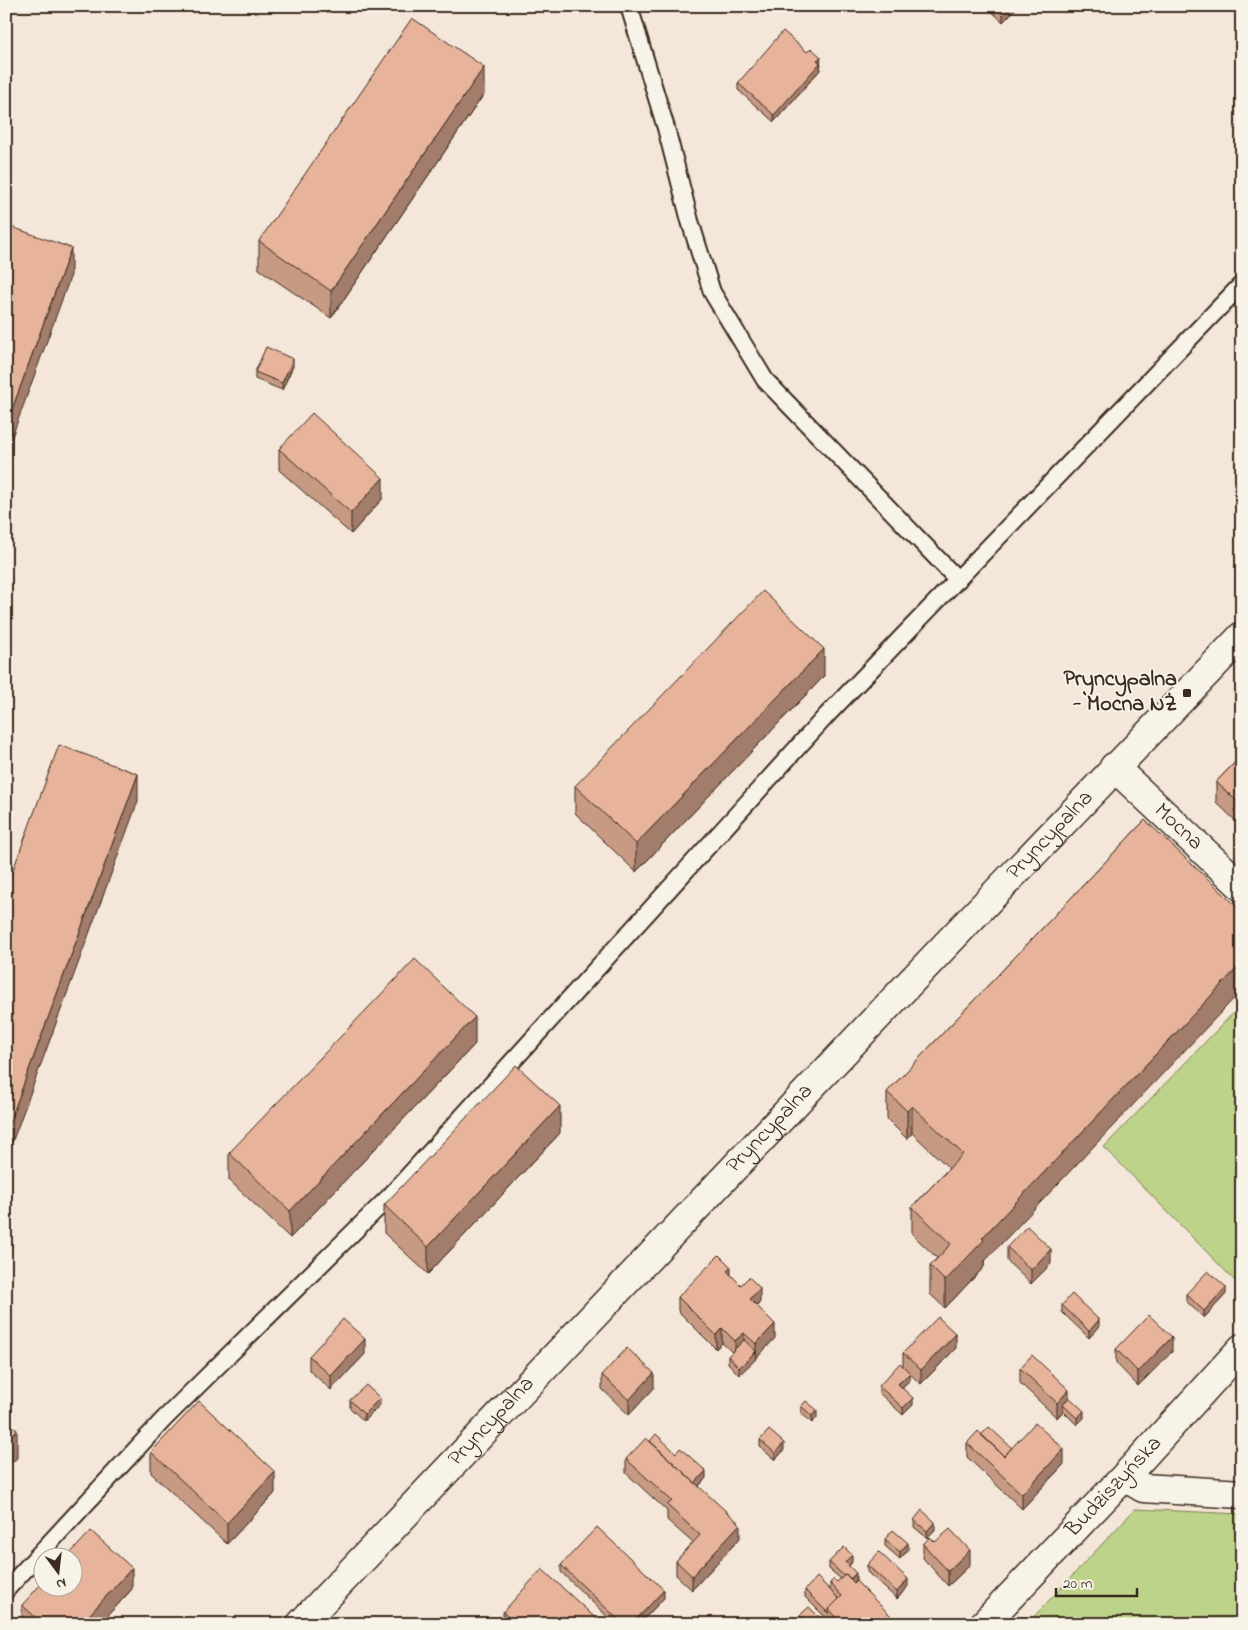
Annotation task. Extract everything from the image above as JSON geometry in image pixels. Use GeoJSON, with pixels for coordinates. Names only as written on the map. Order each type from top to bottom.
{"type":"FeatureCollection","features":[{"type":"Feature","properties":{"kind":"street","name":"Pryncypalna"},"geometry":{"type":"LineString","coordinates":[[301,1624],[1114,767],[1242,636]]}},
{"type":"Feature","properties":{"kind":"street","name":"Mocna"},"geometry":{"type":"LineString","coordinates":[[1114,767],[1242,887]]}},
{"type":"Feature","properties":{"kind":"street","name":"Budziszyńska"},"geometry":{"type":"LineString","coordinates":[[984,1624],[1127,1474],[1242,1348]]}},
{"type":"Feature","properties":{"kind":"street"},"geometry":{"type":"LineString","coordinates":[[1127,1474],[1133,1482],[1143,1488],[1242,1494]]}},
{"type":"Feature","properties":{"kind":"lane"},"geometry":{"type":"LineString","coordinates":[[628,6],[666,128],[690,221],[712,292],[765,380],[958,580]]}},
{"type":"Feature","properties":{"kind":"lane"},"geometry":{"type":"LineString","coordinates":[[6,1590],[164,1420],[391,1195],[827,715],[1242,284]]}},
{"type":"Feature","properties":{"kind":"green space"},"geometry":{"type":"Polygon","coordinates":[[[1242,1004],[1242,1288],[1104,1147],[1242,1004]]]}},
{"type":"Feature","properties":{"kind":"green space"},"geometry":{"type":"Polygon","coordinates":[[[1135,1509],[1242,1514],[1242,1624],[1027,1624],[1135,1509]]]}},
{"type":"Feature","properties":{"kind":"building"},"geometry":{"type":"Polygon","coordinates":[[[994,6],[1011,6],[1003,15],[994,6]]]}},
{"type":"Feature","properties":{"kind":"building"},"geometry":{"type":"Polygon","coordinates":[[[412,18],[484,67],[331,291],[259,241],[412,18]]]}},
{"type":"Feature","properties":{"kind":"building"},"geometry":{"type":"Polygon","coordinates":[[[783,31],[807,52],[811,48],[821,57],[817,60],[820,63],[774,115],[738,83],[783,31]]]}},
{"type":"Feature","properties":{"kind":"building"},"geometry":{"type":"Polygon","coordinates":[[[6,225],[71,248],[6,426],[6,225]]]}},
{"type":"Feature","properties":{"kind":"building"},"geometry":{"type":"Polygon","coordinates":[[[266,347],[293,359],[282,383],[255,372],[266,347]]]}},
{"type":"Feature","properties":{"kind":"building"},"geometry":{"type":"Polygon","coordinates":[[[312,413],[383,478],[351,513],[279,449],[312,413]]]}},
{"type":"Feature","properties":{"kind":"building"},"geometry":{"type":"Polygon","coordinates":[[[763,591],[824,649],[636,844],[575,786],[763,591]]]}},
{"type":"Feature","properties":{"kind":"building"},"geometry":{"type":"Polygon","coordinates":[[[59,745],[138,774],[6,1132],[6,889],[59,745]]]}},
{"type":"Feature","properties":{"kind":"building"},"geometry":{"type":"Polygon","coordinates":[[[1242,755],[1242,806],[1216,782],[1242,755]]]}},
{"type":"Feature","properties":{"kind":"building"},"geometry":{"type":"Polygon","coordinates":[[[1145,820],[1242,911],[1242,963],[982,1238],[984,1240],[945,1281],[930,1266],[951,1244],[912,1207],[963,1154],[912,1106],[907,1111],[887,1092],[1145,820]]]}},
{"type":"Feature","properties":{"kind":"building"},"geometry":{"type":"Polygon","coordinates":[[[415,959],[475,1017],[290,1211],[229,1153],[415,959]]]}},
{"type":"Feature","properties":{"kind":"building"},"geometry":{"type":"Polygon","coordinates":[[[516,1065],[560,1106],[428,1247],[384,1205],[516,1065]]]}},
{"type":"Feature","properties":{"kind":"building"},"geometry":{"type":"Polygon","coordinates":[[[1027,1226],[1051,1249],[1031,1270],[1007,1247],[1027,1226]]]}},
{"type":"Feature","properties":{"kind":"building"},"geometry":{"type":"Polygon","coordinates":[[[719,1255],[731,1267],[727,1271],[741,1285],[749,1277],[760,1288],[750,1299],[775,1324],[756,1344],[744,1333],[735,1341],[722,1328],[716,1335],[678,1297],[719,1255]]]}},
{"type":"Feature","properties":{"kind":"building"},"geometry":{"type":"Polygon","coordinates":[[[1208,1271],[1226,1287],[1204,1311],[1186,1294],[1208,1271]]]}},
{"type":"Feature","properties":{"kind":"building"},"geometry":{"type":"Polygon","coordinates":[[[1072,1294],[1099,1320],[1089,1331],[1062,1305],[1072,1294]]]}},
{"type":"Feature","properties":{"kind":"building"},"geometry":{"type":"Polygon","coordinates":[[[1149,1315],[1172,1337],[1138,1372],[1116,1349],[1149,1315]]]}},
{"type":"Feature","properties":{"kind":"building"},"geometry":{"type":"Polygon","coordinates":[[[938,1317],[956,1334],[921,1370],[903,1353],[938,1317]]]}},
{"type":"Feature","properties":{"kind":"building"},"geometry":{"type":"Polygon","coordinates":[[[343,1319],[365,1339],[331,1376],[309,1356],[343,1319]]]}},
{"type":"Feature","properties":{"kind":"building"},"geometry":{"type":"Polygon","coordinates":[[[744,1340],[756,1351],[739,1368],[728,1356],[744,1340]]]}},
{"type":"Feature","properties":{"kind":"building"},"geometry":{"type":"Polygon","coordinates":[[[627,1348],[654,1373],[629,1400],[602,1375],[627,1348]]]}},
{"type":"Feature","properties":{"kind":"building"},"geometry":{"type":"Polygon","coordinates":[[[1032,1355],[1069,1390],[1057,1403],[1020,1368],[1032,1355]]]}},
{"type":"Feature","properties":{"kind":"building"},"geometry":{"type":"Polygon","coordinates":[[[900,1363],[910,1373],[898,1384],[913,1398],[903,1408],[879,1386],[900,1363]]]}},
{"type":"Feature","properties":{"kind":"building"},"geometry":{"type":"Polygon","coordinates":[[[366,1385],[380,1398],[364,1414],[350,1400],[366,1385]]]}},
{"type":"Feature","properties":{"kind":"building"},"geometry":{"type":"Polygon","coordinates":[[[1069,1397],[1084,1411],[1077,1418],[1063,1405],[1069,1397]]]}},
{"type":"Feature","properties":{"kind":"building"},"geometry":{"type":"Polygon","coordinates":[[[199,1401],[275,1472],[227,1523],[151,1452],[199,1401]]]}},
{"type":"Feature","properties":{"kind":"building"},"geometry":{"type":"Polygon","coordinates":[[[806,1401],[817,1410],[812,1416],[801,1406],[806,1401]]]}},
{"type":"Feature","properties":{"kind":"building"},"geometry":{"type":"Polygon","coordinates":[[[6,1420],[17,1430],[6,1441],[6,1420]]]}},
{"type":"Feature","properties":{"kind":"building"},"geometry":{"type":"Polygon","coordinates":[[[1035,1423],[1064,1449],[1022,1494],[967,1443],[978,1431],[1004,1456],[1035,1423]]]}},
{"type":"Feature","properties":{"kind":"building"},"geometry":{"type":"Polygon","coordinates":[[[989,1427],[1012,1448],[1004,1456],[981,1435],[989,1427]]]}},
{"type":"Feature","properties":{"kind":"building"},"geometry":{"type":"Polygon","coordinates":[[[769,1430],[784,1443],[775,1453],[760,1440],[769,1430]]]}},
{"type":"Feature","properties":{"kind":"building"},"geometry":{"type":"Polygon","coordinates":[[[656,1434],[676,1453],[680,1448],[706,1471],[695,1483],[650,1441],[656,1434]]]}},
{"type":"Feature","properties":{"kind":"building"},"geometry":{"type":"Polygon","coordinates":[[[646,1438],[740,1524],[692,1576],[676,1561],[700,1535],[667,1505],[672,1501],[626,1459],[646,1438]]]}},
{"type":"Feature","properties":{"kind":"building"},"geometry":{"type":"Polygon","coordinates":[[[922,1510],[935,1522],[927,1531],[914,1520],[922,1510]]]}},
{"type":"Feature","properties":{"kind":"building"},"geometry":{"type":"Polygon","coordinates":[[[597,1527],[664,1590],[632,1624],[623,1624],[561,1565],[597,1527]]]}},
{"type":"Feature","properties":{"kind":"building"},"geometry":{"type":"Polygon","coordinates":[[[950,1529],[970,1550],[948,1571],[923,1544],[930,1537],[935,1542],[950,1529]]]}},
{"type":"Feature","properties":{"kind":"building"},"geometry":{"type":"Polygon","coordinates":[[[893,1530],[908,1543],[900,1552],[885,1539],[893,1530]]]}},
{"type":"Feature","properties":{"kind":"building"},"geometry":{"type":"Polygon","coordinates":[[[91,1531],[132,1568],[81,1624],[43,1624],[22,1605],[32,1594],[32,1598],[82,1598],[82,1548],[75,1548],[91,1531]]]}},
{"type":"Feature","properties":{"kind":"building"},"geometry":{"type":"Polygon","coordinates":[[[844,1547],[852,1555],[845,1562],[856,1573],[850,1579],[829,1562],[844,1547]]]}},
{"type":"Feature","properties":{"kind":"building"},"geometry":{"type":"Polygon","coordinates":[[[879,1552],[908,1579],[897,1592],[867,1565],[879,1552]]]}},
{"type":"Feature","properties":{"kind":"building"},"geometry":{"type":"Polygon","coordinates":[[[542,1569],[602,1624],[515,1624],[503,1612],[542,1569]]]}},
{"type":"Feature","properties":{"kind":"building"},"geometry":{"type":"Polygon","coordinates":[[[846,1574],[854,1583],[856,1581],[899,1624],[843,1624],[829,1609],[842,1596],[830,1583],[834,1579],[837,1582],[846,1574]]]}},
{"type":"Feature","properties":{"kind":"building"},"geometry":{"type":"Polygon","coordinates":[[[817,1577],[839,1599],[829,1609],[829,1614],[805,1590],[817,1577]]]}},
{"type":"Feature","properties":{"kind":"building"},"geometry":{"type":"Polygon","coordinates":[[[809,1607],[826,1624],[808,1624],[800,1615],[809,1607]]]}},
{"type":"Feature","properties":{"kind":"place","name":"Pryncypalna - Mocna NŻ"},"geometry":{"type":"Point","coordinates":[1187,693]}}]}
